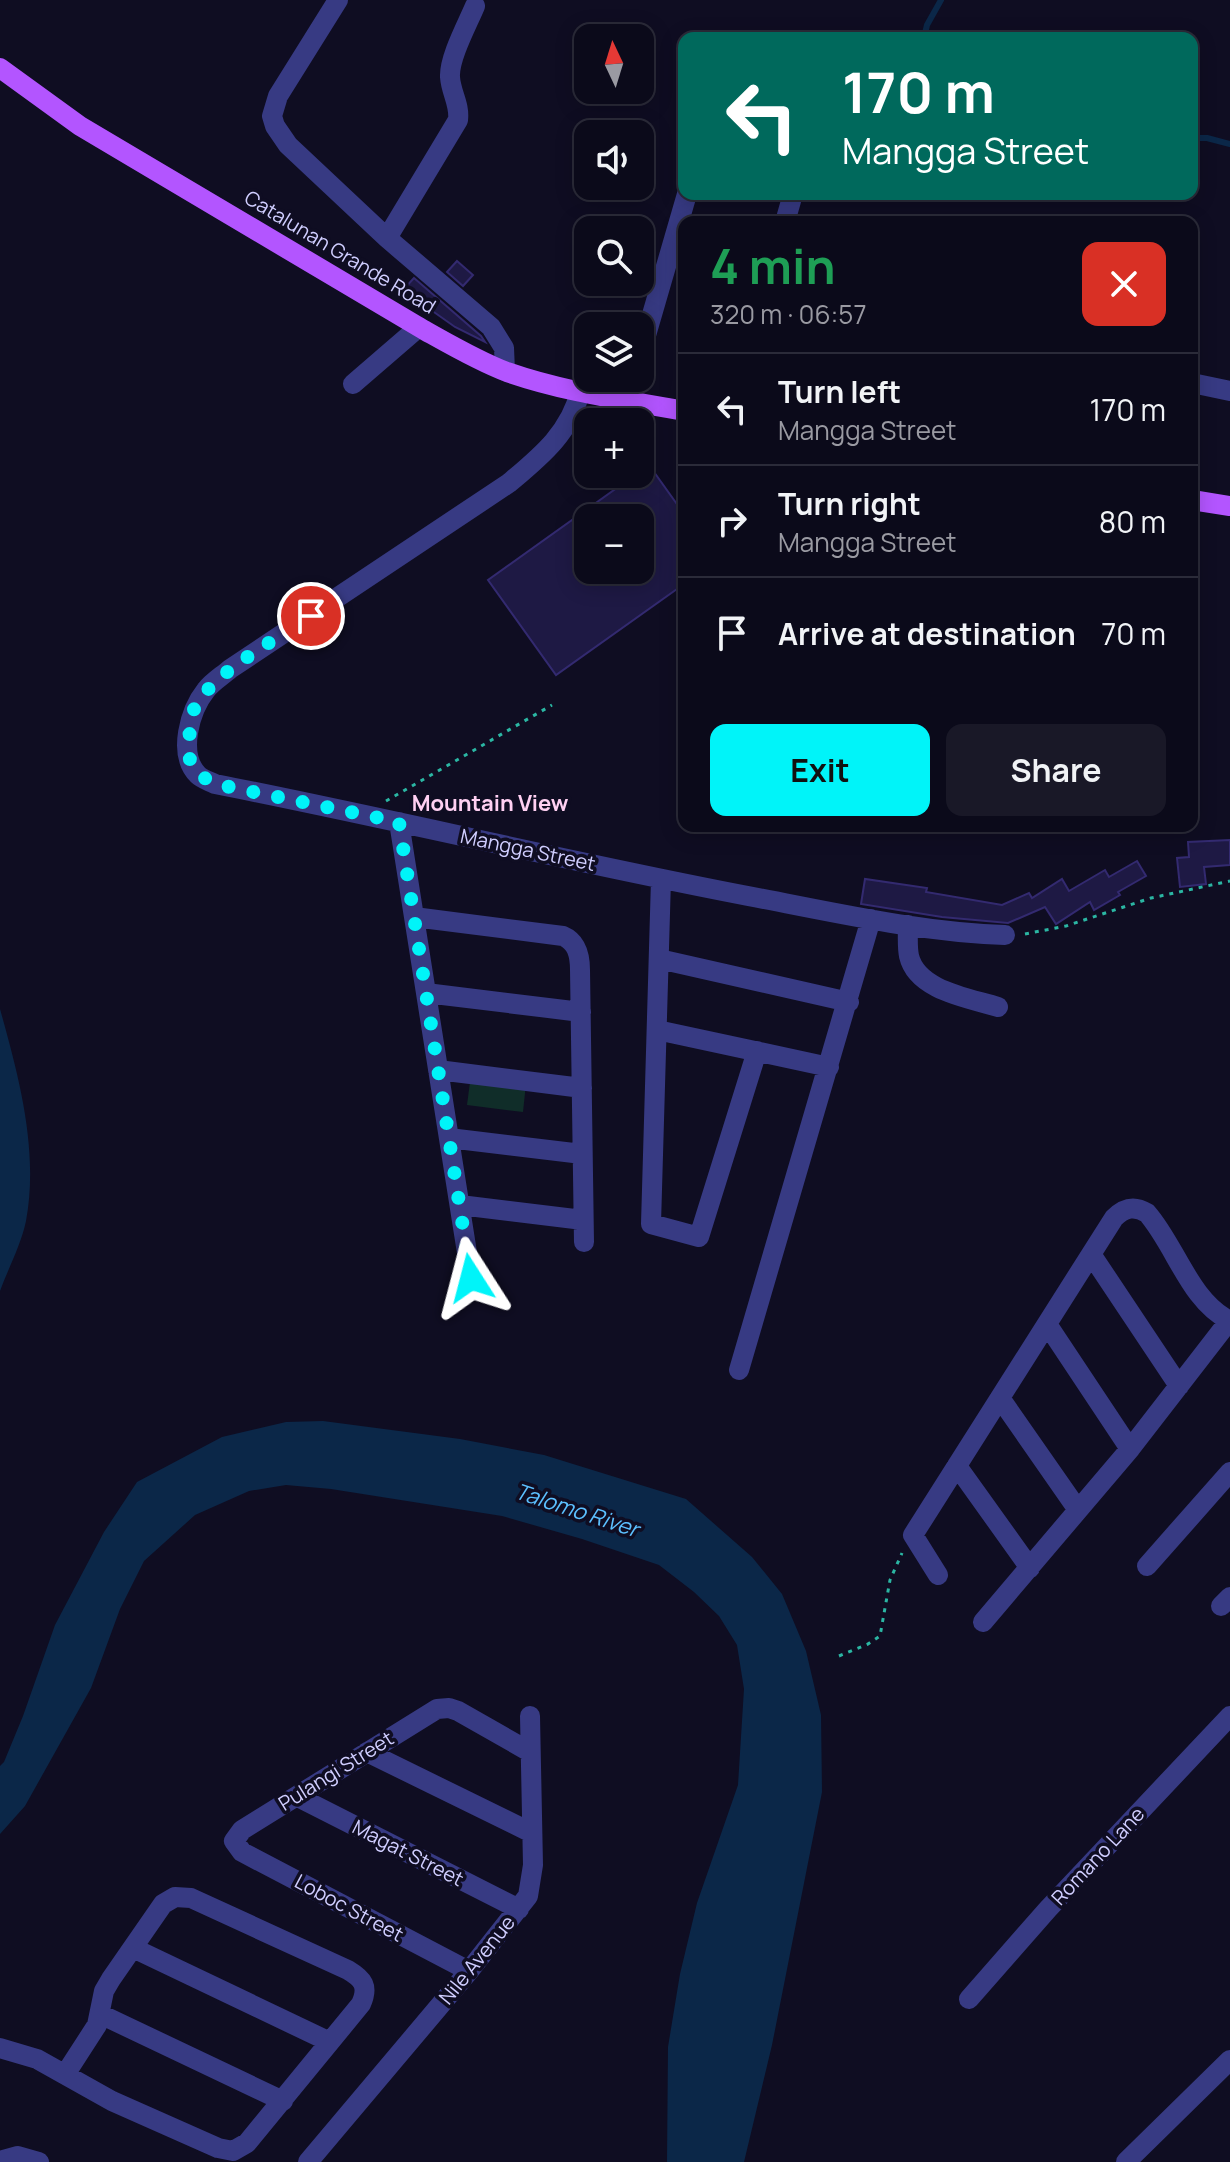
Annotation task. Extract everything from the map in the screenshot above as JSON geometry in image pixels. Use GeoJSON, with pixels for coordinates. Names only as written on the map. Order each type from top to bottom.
{"type":"FeatureCollection","features":[{"type":"Feature","properties":{"kind":"main road","name":"Catalunan Grande Road"},"geometry":{"type":"LineString","coordinates":[[0,68],[80,126],[419,327],[505,371],[574,389]]}},
{"type":"Feature","properties":{"kind":"main road","name":"Catalunan Grande Road"},"geometry":{"type":"LineString","coordinates":[[585,392],[678,410]]}},
{"type":"Feature","properties":{"kind":"main road"},"geometry":{"type":"LineString","coordinates":[[1198,501],[1230,506]]}},
{"type":"Feature","properties":{"kind":"street"},"geometry":{"type":"LineString","coordinates":[[338,0],[278,96],[272,116],[280,136],[387,238],[491,327],[504,348],[505,371]]}},
{"type":"Feature","properties":{"kind":"street"},"geometry":{"type":"LineString","coordinates":[[387,238],[458,120],[459,111],[450,79],[451,67],[475,6]]}},
{"type":"Feature","properties":{"kind":"street"},"geometry":{"type":"LineString","coordinates":[[653,312],[678,225]]}},
{"type":"Feature","properties":{"kind":"street"},"geometry":{"type":"LineString","coordinates":[[353,384],[419,327]]}},
{"type":"Feature","properties":{"kind":"street"},"geometry":{"type":"LineString","coordinates":[[1198,384],[1230,391]]}},
{"type":"Feature","properties":{"kind":"street","name":"Mangga Street"},"geometry":{"type":"LineString","coordinates":[[580,392],[569,423],[538,459],[509,483],[230,669],[207,688],[192,714],[187,749],[191,764],[199,776],[215,784],[661,879],[871,919],[1005,935]]}},
{"type":"Feature","properties":{"kind":"street"},"geometry":{"type":"LineString","coordinates":[[627,400],[630,392]]}},
{"type":"Feature","properties":{"kind":"street"},"geometry":{"type":"LineString","coordinates":[[399,822],[471,1278]]}},
{"type":"Feature","properties":{"kind":"street"},"geometry":{"type":"LineString","coordinates":[[661,879],[651,1224],[699,1237],[757,1051]]}},
{"type":"Feature","properties":{"kind":"street"},"geometry":{"type":"LineString","coordinates":[[414,917],[563,936],[573,942],[577,949],[580,962],[584,1242]]}},
{"type":"Feature","properties":{"kind":"street"},"geometry":{"type":"LineString","coordinates":[[739,1370],[871,919]]}},
{"type":"Feature","properties":{"kind":"street"},"geometry":{"type":"LineString","coordinates":[[908,925],[909,957],[915,970],[946,991],[998,1007]]}},
{"type":"Feature","properties":{"kind":"street"},"geometry":{"type":"LineString","coordinates":[[659,959],[849,1002]]}},
{"type":"Feature","properties":{"kind":"street"},"geometry":{"type":"LineString","coordinates":[[426,993],[581,1012]]}},
{"type":"Feature","properties":{"kind":"street"},"geometry":{"type":"LineString","coordinates":[[657,1030],[829,1067]]}},
{"type":"Feature","properties":{"kind":"street"},"geometry":{"type":"LineString","coordinates":[[438,1070],[582,1088]]}},
{"type":"Feature","properties":{"kind":"street"},"geometry":{"type":"LineString","coordinates":[[449,1138],[582,1154]]}},
{"type":"Feature","properties":{"kind":"street"},"geometry":{"type":"LineString","coordinates":[[460,1205],[583,1220]]}},
{"type":"Feature","properties":{"kind":"street"},"geometry":{"type":"LineString","coordinates":[[938,1575],[913,1535],[1114,1218],[1121,1211],[1139,1208],[1152,1219],[1208,1304],[1217,1314],[1230,1321],[1130,1449],[983,1622]]}},
{"type":"Feature","properties":{"kind":"street"},"geometry":{"type":"LineString","coordinates":[[1091,1254],[1179,1386]]}},
{"type":"Feature","properties":{"kind":"street"},"geometry":{"type":"LineString","coordinates":[[1047,1324],[1130,1449]]}},
{"type":"Feature","properties":{"kind":"street"},"geometry":{"type":"LineString","coordinates":[[1000,1398],[1078,1510]]}},
{"type":"Feature","properties":{"kind":"street"},"geometry":{"type":"LineString","coordinates":[[957,1466],[1030,1568]]}},
{"type":"Feature","properties":{"kind":"street"},"geometry":{"type":"LineString","coordinates":[[1147,1566],[1230,1472]]}},
{"type":"Feature","properties":{"kind":"street","name":"Pulangi Street"},"geometry":{"type":"LineString","coordinates":[[234,1841],[242,1830],[430,1712],[443,1707],[458,1711],[530,1752]]}},
{"type":"Feature","properties":{"kind":"street","name":"Nile Avenue"},"geometry":{"type":"LineString","coordinates":[[308,2162],[528,1896],[531,1882],[530,1716]]}},
{"type":"Feature","properties":{"kind":"street","name":"Romano Lane"},"geometry":{"type":"LineString","coordinates":[[969,1999],[1048,1909],[1230,1716]]}},
{"type":"Feature","properties":{"kind":"street"},"geometry":{"type":"LineString","coordinates":[[367,1752],[530,1832]]}},
{"type":"Feature","properties":{"kind":"street","name":"Magat Street"},"geometry":{"type":"LineString","coordinates":[[298,1797],[519,1909]]}},
{"type":"Feature","properties":{"kind":"street","name":"Loboc Street"},"geometry":{"type":"LineString","coordinates":[[234,1841],[242,1852],[469,1971]]}},
{"type":"Feature","properties":{"kind":"street"},"geometry":{"type":"LineString","coordinates":[[0,2048],[37,2059],[112,2101],[233,2151],[247,2143],[283,2101],[365,1996],[366,1988],[363,1981],[348,1970],[183,1896],[175,1897],[163,1904],[111,1979],[104,1991],[100,2014],[90,2038],[66,2073]]}},
{"type":"Feature","properties":{"kind":"street"},"geometry":{"type":"LineString","coordinates":[[133,1948],[330,2042]]}},
{"type":"Feature","properties":{"kind":"street"},"geometry":{"type":"LineString","coordinates":[[100,2014],[283,2101]]}},
{"type":"Feature","properties":{"kind":"street"},"geometry":{"type":"LineString","coordinates":[[1126,2162],[1230,2060]]}},
{"type":"Feature","properties":{"kind":"street"},"geometry":{"type":"LineString","coordinates":[[4,2159],[28,2157],[39,2162]]}},
{"type":"Feature","properties":{"kind":"path"},"geometry":{"type":"LineString","coordinates":[[375,807],[552,705]]}},
{"type":"Feature","properties":{"kind":"path"},"geometry":{"type":"LineString","coordinates":[[1005,935],[1043,932],[1151,898],[1230,881]]}},
{"type":"Feature","properties":{"kind":"path"},"geometry":{"type":"LineString","coordinates":[[839,1656],[880,1636],[890,1580],[913,1535]]}},
{"type":"Feature","properties":{"kind":"green space"},"geometry":{"type":"Polygon","coordinates":[[[472,1067],[527,1074],[523,1112],[467,1105],[472,1067]]]}},
{"type":"Feature","properties":{"kind":"water"},"geometry":{"type":"Polygon","coordinates":[[[0,1009],[25,1114],[30,1168],[26,1221],[0,1291],[0,1009]]]}},
{"type":"Feature","properties":{"kind":"water","name":"Talomo River"},"geometry":{"type":"Polygon","coordinates":[[[323,1421],[460,1439],[544,1455],[686,1499],[752,1557],[782,1594],[806,1651],[821,1715],[822,1792],[772,2045],[744,2162],[667,2162],[668,2047],[680,1974],[697,1903],[738,1785],[744,1689],[737,1645],[719,1616],[659,1565],[502,1516],[331,1489],[286,1485],[249,1491],[195,1515],[144,1561],[120,1609],[91,1688],[25,1806],[0,1834],[0,1766],[23,1716],[55,1625],[104,1532],[137,1482],[222,1437],[286,1422],[323,1421]]]}},
{"type":"Feature","properties":{"kind":"building"},"geometry":{"type":"Polygon","coordinates":[[[457,261],[473,275],[463,286],[447,272],[457,261]]]}},
{"type":"Feature","properties":{"kind":"building"},"geometry":{"type":"Polygon","coordinates":[[[414,278],[485,342],[455,327],[403,290],[414,278]]]}},
{"type":"Feature","properties":{"kind":"building"},"geometry":{"type":"Polygon","coordinates":[[[654,472],[678,506],[678,588],[556,675],[488,580],[574,519],[574,584],[654,584],[654,504],[594,504],[617,488],[654,488],[654,472]]]}},
{"type":"Feature","properties":{"kind":"building"},"geometry":{"type":"Polygon","coordinates":[[[1230,840],[1230,865],[1204,867],[1206,884],[1180,887],[1177,858],[1189,857],[1188,842],[1230,840]]]}},
{"type":"Feature","properties":{"kind":"building"},"geometry":{"type":"Polygon","coordinates":[[[1137,861],[1146,876],[1094,910],[1090,902],[1056,924],[1045,907],[1008,923],[942,917],[861,904],[865,879],[927,888],[926,892],[1002,905],[1029,893],[1032,898],[1062,879],[1069,891],[1105,870],[1109,877],[1137,861]]]}},
{"type":"Feature","properties":{"kind":"waterway"},"geometry":{"type":"LineString","coordinates":[[925,32],[941,0]]}},
{"type":"Feature","properties":{"kind":"waterway"},"geometry":{"type":"LineString","coordinates":[[1198,138],[1230,144]]}},
{"type":"Feature","properties":{"kind":"district","name":"Mountain View"},"geometry":{"type":"Point","coordinates":[490,803]}},
{"type":"Feature","properties":{"kind":"route"},"geometry":{"type":"LineString","coordinates":[[311,616],[230,669],[207,688],[192,714],[187,749],[191,764],[199,776],[215,784],[399,822],[471,1278]]}}]}
